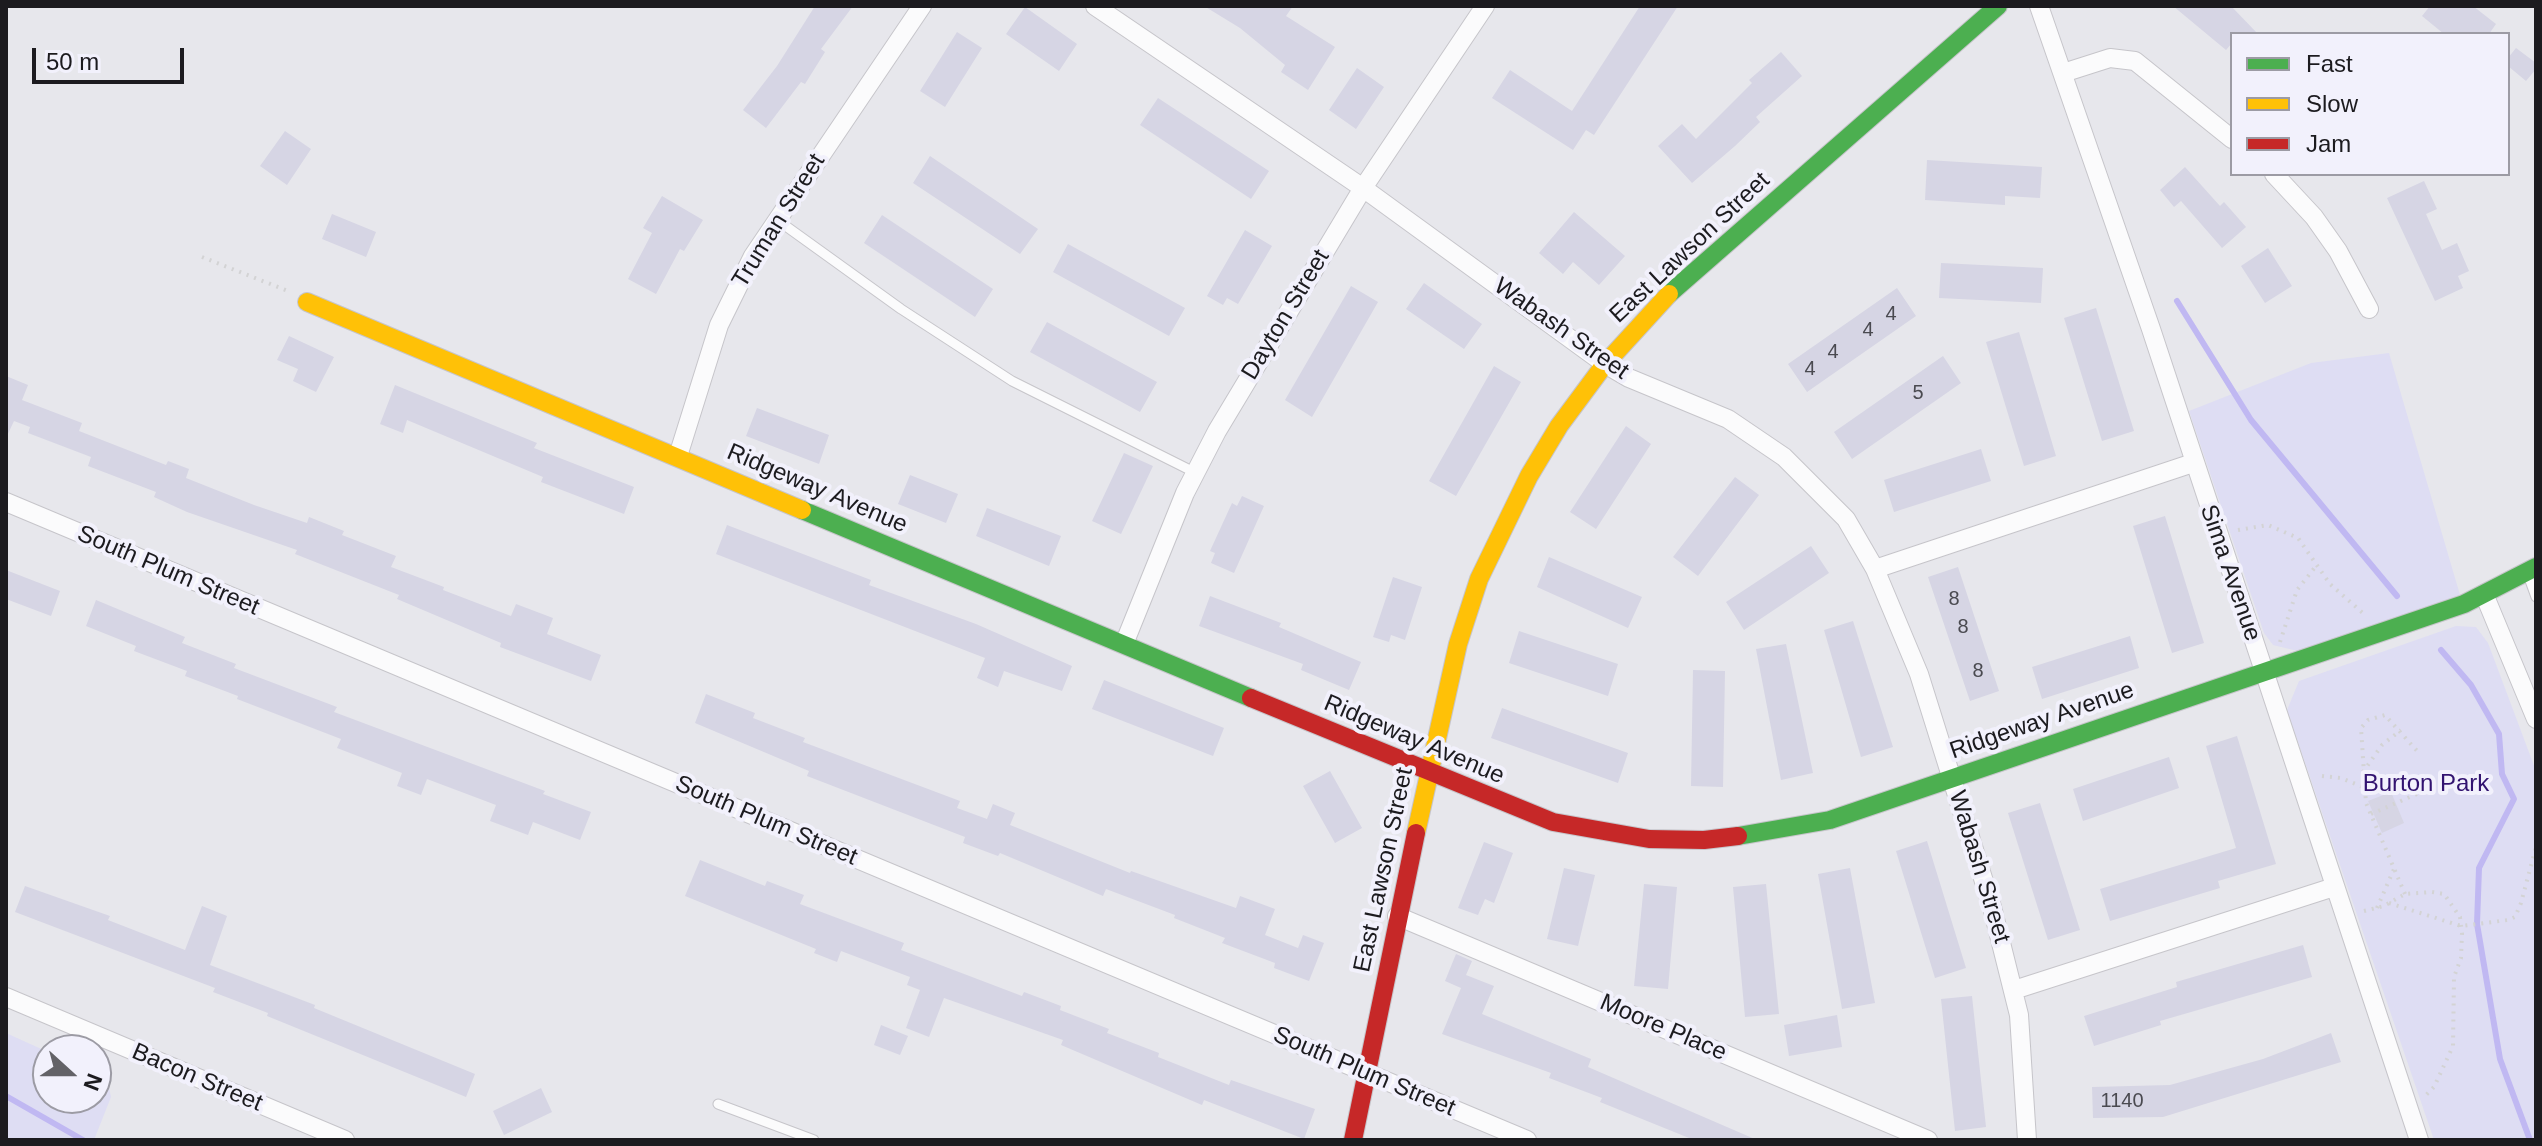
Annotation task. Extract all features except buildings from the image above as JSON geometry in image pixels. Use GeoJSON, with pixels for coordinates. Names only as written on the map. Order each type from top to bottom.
{"type":"FeatureCollection","features":[{"type":"Feature","properties":{"kind":"street","name":"Truman Street"},"geometry":{"type":"LineString","coordinates":[[678,456],[719,325],[776,219],[922,6]]}},
{"type":"Feature","properties":{"kind":"street","name":"Wabash Street"},"geometry":{"type":"LineString","coordinates":[[1095,6],[1363,188],[1605,364],[1629,378],[1728,419],[1784,457],[1846,519],[1875,569],[1919,674],[1953,777],[2014,990],[2024,1059],[2027,1140]]}},
{"type":"Feature","properties":{"kind":"street","name":"Dayton Street"},"geometry":{"type":"LineString","coordinates":[[1124,644],[1196,473],[1269,339],[1363,188],[1485,6]]}},
{"type":"Feature","properties":{"kind":"street","name":"East Lawson Street"},"geometry":{"type":"LineString","coordinates":[[1353,1140],[1397,916],[1458,644],[1479,579],[1529,476],[1559,426],[1605,364],[1667,296],[1998,6]]}},
{"type":"Feature","properties":{"kind":"street","name":"Sima Avenue"},"geometry":{"type":"LineString","coordinates":[[2039,6],[2419,1140]]}},
{"type":"Feature","properties":{"kind":"street"},"geometry":{"type":"LineString","coordinates":[[2063,73],[2110,58],[2135,61],[2230,137]]}},
{"type":"Feature","properties":{"kind":"street"},"geometry":{"type":"LineString","coordinates":[[2276,176],[2314,217],[2338,251],[2369,309]]}},
{"type":"Feature","properties":{"kind":"street","name":"Ridgeway Avenue"},"geometry":{"type":"LineString","coordinates":[[307,302],[1553,822],[1649,839],[1679,841],[1775,831],[1830,820],[2484,594],[2532,570]]}},
{"type":"Feature","properties":{"kind":"street"},"geometry":{"type":"LineString","coordinates":[[1875,569],[2193,463]]}},
{"type":"Feature","properties":{"kind":"street","name":"South Plum Street"},"geometry":{"type":"LineString","coordinates":[[6,502],[1527,1140]]}},
{"type":"Feature","properties":{"kind":"street"},"geometry":{"type":"LineString","coordinates":[[2484,594],[2536,719]]}},
{"type":"Feature","properties":{"kind":"street"},"geometry":{"type":"LineString","coordinates":[[2014,990],[2334,887]]}},
{"type":"Feature","properties":{"kind":"street","name":"Moore Place"},"geometry":{"type":"LineString","coordinates":[[1397,916],[1928,1140]]}},
{"type":"Feature","properties":{"kind":"street","name":"Bacon Street"},"geometry":{"type":"LineString","coordinates":[[6,997],[345,1140]]}},
{"type":"Feature","properties":{"kind":"lane"},"geometry":{"type":"LineString","coordinates":[[776,219],[901,309],[1012,381],[1196,473]]}},
{"type":"Feature","properties":{"kind":"lane"},"geometry":{"type":"LineString","coordinates":[[2532,570],[2536,597]]}},
{"type":"Feature","properties":{"kind":"lane"},"geometry":{"type":"LineString","coordinates":[[718,1104],[814,1140]]}},
{"type":"Feature","properties":{"kind":"path"},"geometry":{"type":"LineString","coordinates":[[202,257],[278,285],[307,302]]}},
{"type":"Feature","properties":{"kind":"path"},"geometry":{"type":"LineString","coordinates":[[2238,530],[2256,525],[2283,528],[2298,538],[2316,566],[2380,631]]}},
{"type":"Feature","properties":{"kind":"path"},"geometry":{"type":"LineString","coordinates":[[2277,645],[2297,590],[2316,566]]}},
{"type":"Feature","properties":{"kind":"path"},"geometry":{"type":"LineString","coordinates":[[2405,894],[2371,814],[2363,787],[2361,728],[2368,720],[2385,715],[2418,752]]}},
{"type":"Feature","properties":{"kind":"path"},"geometry":{"type":"LineString","coordinates":[[2362,774],[2382,745],[2401,730]]}},
{"type":"Feature","properties":{"kind":"path"},"geometry":{"type":"LineString","coordinates":[[2322,776],[2341,778],[2363,787]]}},
{"type":"Feature","properties":{"kind":"path"},"geometry":{"type":"LineString","coordinates":[[2371,814],[2433,787]]}},
{"type":"Feature","properties":{"kind":"path"},"geometry":{"type":"LineString","coordinates":[[2389,903],[2469,927],[2515,917],[2536,847]]}},
{"type":"Feature","properties":{"kind":"path"},"geometry":{"type":"LineString","coordinates":[[2377,908],[2394,869]]}},
{"type":"Feature","properties":{"kind":"path"},"geometry":{"type":"LineString","coordinates":[[2364,911],[2405,894],[2444,894],[2460,917],[2461,958],[2454,977],[2453,1046],[2434,1087],[2426,1095]]}},
{"type":"Feature","properties":{"kind":"green space"},"geometry":{"type":"Polygon","coordinates":[[[2389,353],[2460,595],[2298,651],[2273,645],[2264,633],[2189,411],[2311,363],[2389,353]]]}},
{"type":"Feature","properties":{"kind":"green space","name":"Burton Park"},"geometry":{"type":"Polygon","coordinates":[[[2456,626],[2476,627],[2488,643],[2536,771],[2536,1140],[2434,1140],[2287,710],[2299,681],[2456,626]]]}},
{"type":"Feature","properties":{"kind":"green space"},"geometry":{"type":"Polygon","coordinates":[[[6,1033],[32,1045],[32,1114],[104,1114],[94,1140],[6,1140],[6,1033]]]}},
{"type":"Feature","properties":{"kind":"waterway"},"geometry":{"type":"LineString","coordinates":[[2177,301],[2251,420],[2397,596]]}},
{"type":"Feature","properties":{"kind":"waterway"},"geometry":{"type":"LineString","coordinates":[[2441,650],[2471,685],[2499,734],[2502,774],[2514,799],[2479,868],[2477,924],[2500,1059],[2530,1140]]}},
{"type":"Feature","properties":{"kind":"waterway"},"geometry":{"type":"LineString","coordinates":[[6,1096],[83,1140]]}},
{"type":"Feature","properties":{"kind":"traffic: fast"},"geometry":{"type":"LineString","coordinates":[[1669,294],[1998,6]]}},
{"type":"Feature","properties":{"kind":"traffic: fast"},"geometry":{"type":"LineString","coordinates":[[802,510],[1251,698]]}},
{"type":"Feature","properties":{"kind":"traffic: fast"},"geometry":{"type":"LineString","coordinates":[[1738,836],[1830,820],[2464,604],[2536,567]]}},
{"type":"Feature","properties":{"kind":"traffic: slow"},"geometry":{"type":"LineString","coordinates":[[1416,833],[1458,644],[1479,579],[1529,476],[1559,426],[1605,364],[1669,294]]}},
{"type":"Feature","properties":{"kind":"traffic: slow"},"geometry":{"type":"LineString","coordinates":[[307,302],[802,510]]}},
{"type":"Feature","properties":{"kind":"traffic: jam"},"geometry":{"type":"LineString","coordinates":[[1251,698],[1553,822],[1649,839],[1704,840],[1738,836]]}},
{"type":"Feature","properties":{"kind":"traffic: jam"},"geometry":{"type":"LineString","coordinates":[[1353,1140],[1416,833]]}}]}
